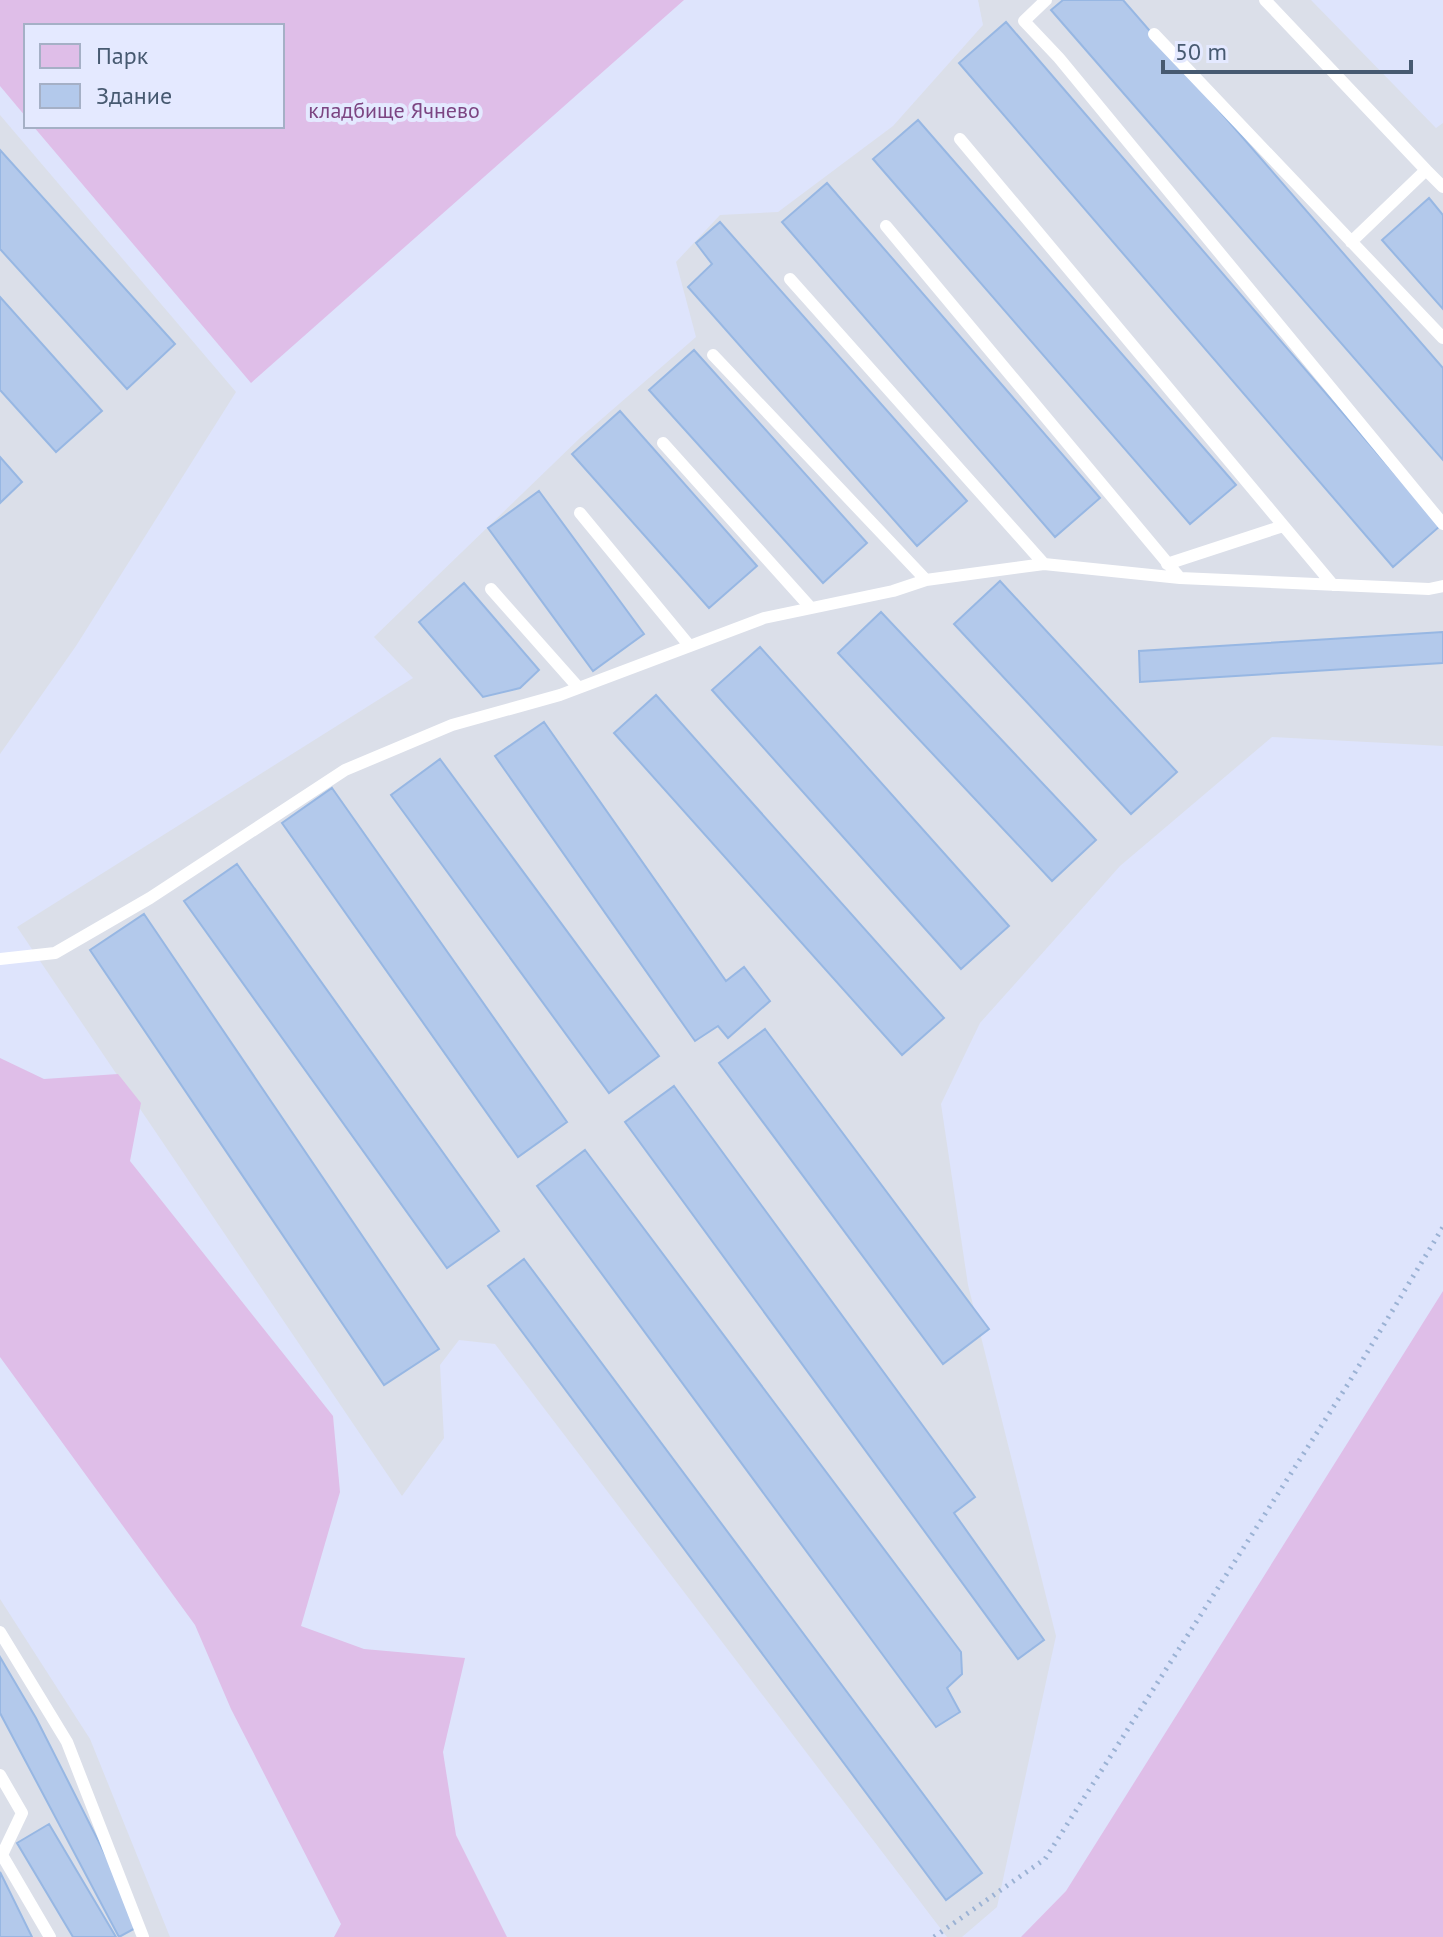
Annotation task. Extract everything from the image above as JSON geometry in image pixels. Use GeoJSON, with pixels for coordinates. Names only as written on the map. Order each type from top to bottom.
{"type":"FeatureCollection","features":[{"type":"Feature","properties":{"kind":"lane"},"geometry":{"type":"LineString","coordinates":[[1046,0],[1024,21],[1059,58],[1443,524]]}},
{"type":"Feature","properties":{"kind":"lane"},"geometry":{"type":"LineString","coordinates":[[1265,0],[1443,187]]}},
{"type":"Feature","properties":{"kind":"lane"},"geometry":{"type":"LineString","coordinates":[[1154,34],[1443,338]]}},
{"type":"Feature","properties":{"kind":"lane"},"geometry":{"type":"LineString","coordinates":[[960,139],[1333,585]]}},
{"type":"Feature","properties":{"kind":"lane"},"geometry":{"type":"LineString","coordinates":[[1351,242],[1426,170]]}},
{"type":"Feature","properties":{"kind":"lane"},"geometry":{"type":"LineString","coordinates":[[886,226],[1180,578]]}},
{"type":"Feature","properties":{"kind":"lane"},"geometry":{"type":"LineString","coordinates":[[790,279],[1044,564]]}},
{"type":"Feature","properties":{"kind":"lane"},"geometry":{"type":"LineString","coordinates":[[713,355],[926,580]]}},
{"type":"Feature","properties":{"kind":"lane"},"geometry":{"type":"LineString","coordinates":[[663,443],[810,607]]}},
{"type":"Feature","properties":{"kind":"lane"},"geometry":{"type":"LineString","coordinates":[[580,513],[688,644]]}},
{"type":"Feature","properties":{"kind":"lane"},"geometry":{"type":"LineString","coordinates":[[1167,564],[1283,526]]}},
{"type":"Feature","properties":{"kind":"lane"},"geometry":{"type":"LineString","coordinates":[[0,959],[55,953],[150,898],[345,770],[452,725],[560,695],[577,686],[662,659],[688,644],[810,607],[893,591],[926,580],[1044,564],[1180,578],[1429,589],[1443,586]]}},
{"type":"Feature","properties":{"kind":"lane"},"geometry":{"type":"LineString","coordinates":[[491,589],[577,686]]}},
{"type":"Feature","properties":{"kind":"lane"},"geometry":{"type":"LineString","coordinates":[[0,1632],[67,1742],[143,1937]]}},
{"type":"Feature","properties":{"kind":"lane"},"geometry":{"type":"LineString","coordinates":[[0,1775],[22,1813],[2,1855],[50,1937]]}},
{"type":"Feature","properties":{"kind":"path"},"geometry":{"type":"LineString","coordinates":[[934,1937],[1045,1859],[1348,1384],[1443,1227]]}},
{"type":"Feature","properties":{"kind":"shaded area"},"geometry":{"type":"Polygon","coordinates":[[[978,0],[1311,0],[1436,128],[1443,123],[1443,746],[1272,737],[1120,866],[980,1023],[941,1104],[968,1285],[1056,1636],[997,1907],[962,1937],[947,1937],[495,1344],[459,1340],[440,1365],[444,1438],[402,1496],[17,927],[413,678],[374,637],[581,437],[696,337],[676,262],[720,215],[778,212],[893,126],[983,25],[978,0]]]}},
{"type":"Feature","properties":{"kind":"shaded area"},"geometry":{"type":"Polygon","coordinates":[[[0,115],[236,392],[76,646],[0,754],[0,115]]]}},
{"type":"Feature","properties":{"kind":"shaded area"},"geometry":{"type":"Polygon","coordinates":[[[0,1599],[90,1739],[170,1937],[0,1937],[0,1599]]]}},
{"type":"Feature","properties":{"kind":"green space","name":"кладбище Ячнево"},"geometry":{"type":"Polygon","coordinates":[[[0,0],[684,0],[251,383],[35,128],[284,128],[284,24],[24,24],[24,115],[0,86],[0,0]]]}},
{"type":"Feature","properties":{"kind":"green space"},"geometry":{"type":"Polygon","coordinates":[[[0,1058],[44,1079],[118,1074],[141,1103],[130,1161],[333,1416],[340,1492],[301,1626],[364,1649],[465,1658],[443,1752],[456,1835],[507,1937],[334,1937],[341,1924],[231,1709],[195,1625],[0,1357],[0,1058]]]}},
{"type":"Feature","properties":{"kind":"green space"},"geometry":{"type":"Polygon","coordinates":[[[1443,1291],[1443,1937],[1021,1937],[1066,1891],[1443,1291]]]}},
{"type":"Feature","properties":{"kind":"building"},"geometry":{"type":"Polygon","coordinates":[[[1063,0],[1123,0],[1443,368],[1443,460],[1051,10],[1063,0]]]}},
{"type":"Feature","properties":{"kind":"building"},"geometry":{"type":"Polygon","coordinates":[[[1006,22],[1440,526],[1393,567],[959,63],[1006,22]]]}},
{"type":"Feature","properties":{"kind":"building"},"geometry":{"type":"Polygon","coordinates":[[[918,120],[1236,485],[1190,524],[873,159],[918,120]]]}},
{"type":"Feature","properties":{"kind":"building"},"geometry":{"type":"Polygon","coordinates":[[[0,150],[175,344],[127,389],[0,249],[0,150]]]}},
{"type":"Feature","properties":{"kind":"building"},"geometry":{"type":"Polygon","coordinates":[[[827,183],[1100,498],[1055,537],[782,222],[827,183]]]}},
{"type":"Feature","properties":{"kind":"building"},"geometry":{"type":"Polygon","coordinates":[[[1429,198],[1443,215],[1443,309],[1382,240],[1429,198]]]}},
{"type":"Feature","properties":{"kind":"building"},"geometry":{"type":"Polygon","coordinates":[[[720,222],[967,501],[917,546],[688,287],[712,264],[696,243],[720,222]]]}},
{"type":"Feature","properties":{"kind":"building"},"geometry":{"type":"Polygon","coordinates":[[[0,297],[102,411],[56,452],[0,390],[0,297]]]}},
{"type":"Feature","properties":{"kind":"building"},"geometry":{"type":"Polygon","coordinates":[[[694,350],[867,543],[823,583],[649,390],[694,350]]]}},
{"type":"Feature","properties":{"kind":"building"},"geometry":{"type":"Polygon","coordinates":[[[620,411],[757,566],[709,608],[572,454],[620,411]]]}},
{"type":"Feature","properties":{"kind":"building"},"geometry":{"type":"Polygon","coordinates":[[[0,457],[22,482],[0,503],[0,457]]]}},
{"type":"Feature","properties":{"kind":"building"},"geometry":{"type":"Polygon","coordinates":[[[539,491],[644,634],[593,671],[488,528],[539,491]]]}},
{"type":"Feature","properties":{"kind":"building"},"geometry":{"type":"Polygon","coordinates":[[[1000,581],[1177,772],[1131,814],[954,624],[1000,581]]]}},
{"type":"Feature","properties":{"kind":"building"},"geometry":{"type":"Polygon","coordinates":[[[464,583],[539,670],[520,688],[483,697],[419,622],[464,583]]]}},
{"type":"Feature","properties":{"kind":"building"},"geometry":{"type":"Polygon","coordinates":[[[881,612],[1096,840],[1052,881],[838,653],[881,612]]]}},
{"type":"Feature","properties":{"kind":"building"},"geometry":{"type":"Polygon","coordinates":[[[1443,632],[1443,663],[1140,682],[1139,651],[1443,632]]]}},
{"type":"Feature","properties":{"kind":"building"},"geometry":{"type":"Polygon","coordinates":[[[760,647],[1009,926],[961,969],[712,690],[760,647]]]}},
{"type":"Feature","properties":{"kind":"building"},"geometry":{"type":"Polygon","coordinates":[[[656,695],[944,1018],[902,1055],[614,733],[656,695]]]}},
{"type":"Feature","properties":{"kind":"building"},"geometry":{"type":"Polygon","coordinates":[[[544,722],[726,981],[744,967],[770,1001],[728,1038],[718,1026],[695,1041],[495,756],[544,722]]]}},
{"type":"Feature","properties":{"kind":"building"},"geometry":{"type":"Polygon","coordinates":[[[440,759],[659,1056],[609,1093],[391,795],[440,759]]]}},
{"type":"Feature","properties":{"kind":"building"},"geometry":{"type":"Polygon","coordinates":[[[332,788],[567,1122],[518,1157],[282,823],[332,788]]]}},
{"type":"Feature","properties":{"kind":"building"},"geometry":{"type":"Polygon","coordinates":[[[237,864],[499,1231],[447,1268],[184,901],[237,864]]]}},
{"type":"Feature","properties":{"kind":"building"},"geometry":{"type":"Polygon","coordinates":[[[144,914],[439,1349],[384,1385],[90,950],[144,914]]]}},
{"type":"Feature","properties":{"kind":"building"},"geometry":{"type":"Polygon","coordinates":[[[765,1029],[989,1329],[943,1364],[719,1063],[765,1029]]]}},
{"type":"Feature","properties":{"kind":"building"},"geometry":{"type":"Polygon","coordinates":[[[674,1086],[975,1497],[954,1513],[1044,1640],[1018,1659],[625,1122],[674,1086]]]}},
{"type":"Feature","properties":{"kind":"building"},"geometry":{"type":"Polygon","coordinates":[[[585,1150],[961,1652],[962,1674],[947,1688],[960,1712],[936,1727],[537,1186],[585,1150]]]}},
{"type":"Feature","properties":{"kind":"building"},"geometry":{"type":"Polygon","coordinates":[[[524,1259],[982,1873],[946,1900],[488,1286],[524,1259]]]}},
{"type":"Feature","properties":{"kind":"building"},"geometry":{"type":"Polygon","coordinates":[[[0,1657],[36,1718],[141,1925],[119,1937],[0,1713],[0,1657]]]}},
{"type":"Feature","properties":{"kind":"building"},"geometry":{"type":"Polygon","coordinates":[[[49,1824],[116,1937],[73,1937],[17,1843],[49,1824]]]}},
{"type":"Feature","properties":{"kind":"building"},"geometry":{"type":"Polygon","coordinates":[[[0,1872],[32,1937],[0,1937],[0,1872]]]}}]}
